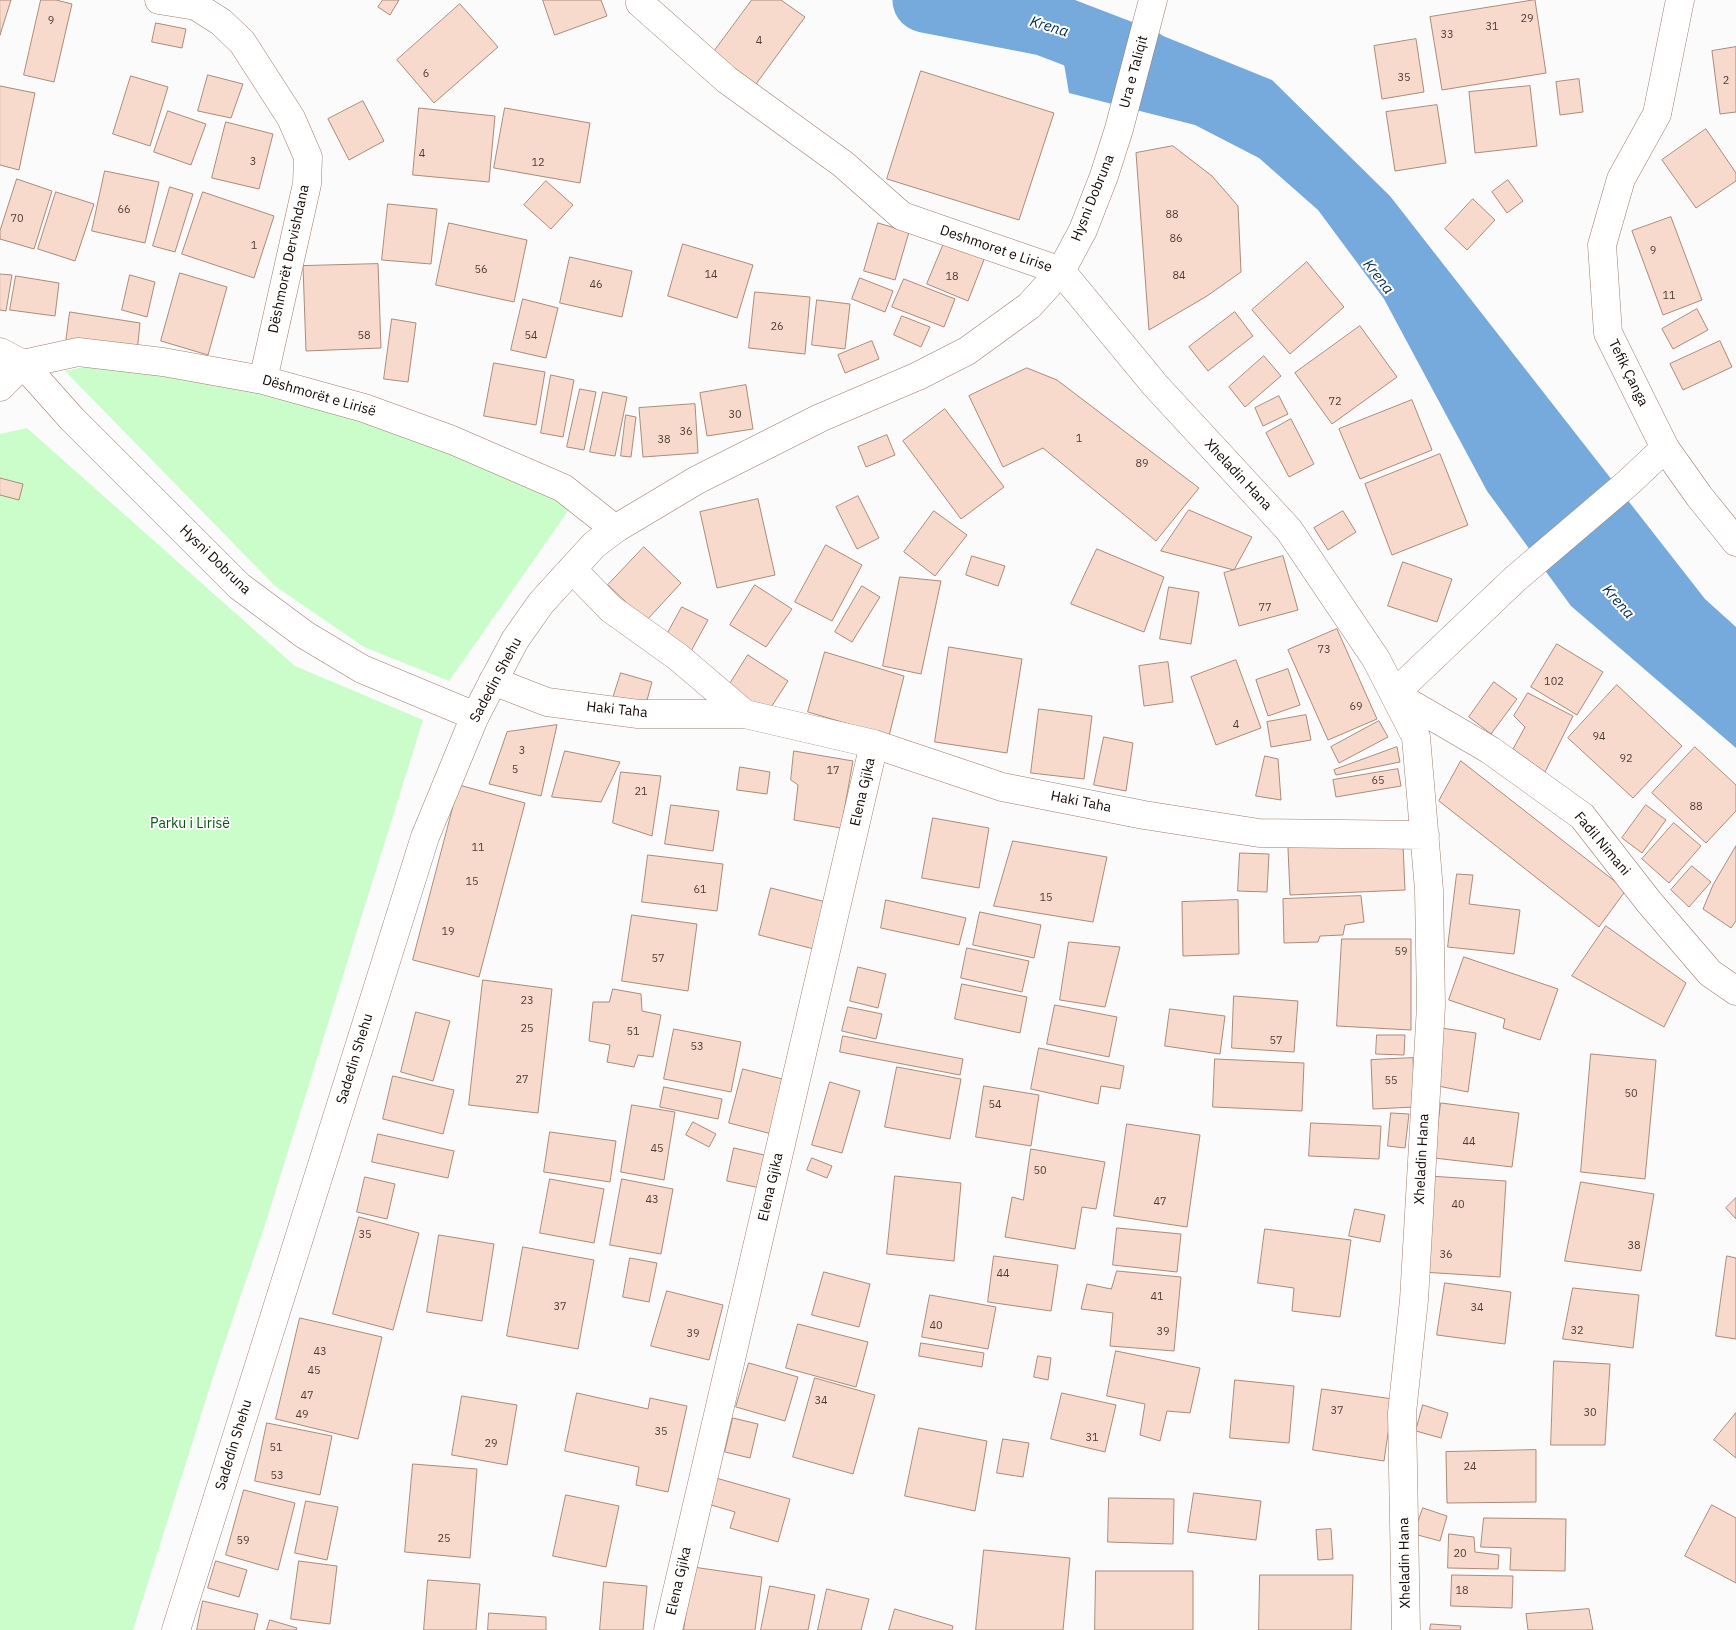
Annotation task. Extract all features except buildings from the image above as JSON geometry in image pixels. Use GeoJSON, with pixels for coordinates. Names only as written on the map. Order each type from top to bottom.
{"type":"FeatureCollection","features":[{"type":"Feature","properties":{"kind":"street","name":"Dëshmorët Dervishdana"},"geometry":{"type":"LineString","coordinates":[[159,0],[196,6],[222,22],[242,42],[291,118],[308,157],[307,184],[263,380]]}},
{"type":"Feature","properties":{"kind":"street","name":"Tefik Çanga"},"geometry":{"type":"LineString","coordinates":[[1680,0],[1657,114],[1621,179],[1602,245],[1608,333],[1665,448],[1699,496],[1736,542]]}},
{"type":"Feature","properties":{"kind":"street","name":"Deshmoret e Lirise"},"geometry":{"type":"LineString","coordinates":[[615,529],[697,480],[820,418],[918,376],[967,351],[1029,306],[1061,271],[902,216],[843,164],[727,80],[640,3]]}},
{"type":"Feature","properties":{"kind":"street","name":"Ura e Taliqit"},"geometry":{"type":"LineString","coordinates":[[1121,122],[1150,11]]}},
{"type":"Feature","properties":{"kind":"street","name":"Hysni Dobruna"},"geometry":{"type":"LineString","coordinates":[[1061,271],[1083,230],[1104,176],[1121,122]]}},
{"type":"Feature","properties":{"kind":"street","name":"Xheladin Hana"},"geometry":{"type":"LineString","coordinates":[[1061,271],[1155,385],[1289,530],[1376,658],[1416,736],[1426,835],[1431,1006],[1414,1300],[1402,1413],[1406,1630]]}},
{"type":"Feature","properties":{"kind":"street","name":"Dëshmorët e Lirisë"},"geometry":{"type":"LineString","coordinates":[[12,358],[78,352],[163,362],[263,380],[364,408],[452,440],[563,488],[615,529]]}},
{"type":"Feature","properties":{"kind":"street","name":"Hysni Dobruna"},"geometry":{"type":"LineString","coordinates":[[12,358],[239,586],[305,635],[362,669],[475,716]]}},
{"type":"Feature","properties":{"kind":"street"},"geometry":{"type":"LineString","coordinates":[[0,387],[12,358]]}},
{"type":"Feature","properties":{"kind":"street"},"geometry":{"type":"LineString","coordinates":[[1394,694],[1515,579],[1629,482],[1665,448]]}},
{"type":"Feature","properties":{"kind":"street","name":"Sadedin Shehu"},"geometry":{"type":"LineString","coordinates":[[176,1630],[425,837],[475,716],[515,640],[541,603],[594,545],[615,529]]}},
{"type":"Feature","properties":{"kind":"street","name":"Haki Taha"},"geometry":{"type":"LineString","coordinates":[[572,569],[612,609],[678,657],[745,714]]}},
{"type":"Feature","properties":{"kind":"street","name":"Haki Taha"},"geometry":{"type":"LineString","coordinates":[[493,681],[547,702],[638,714],[745,714],[874,744],[1002,787],[1144,815],[1259,834],[1426,835]]}},
{"type":"Feature","properties":{"kind":"street","name":"Fadil Nimani"},"geometry":{"type":"LineString","coordinates":[[1394,694],[1490,750],[1582,816],[1649,902],[1710,973],[1736,991]]}},
{"type":"Feature","properties":{"kind":"street","name":"Elena Gjika"},"geometry":{"type":"LineString","coordinates":[[668,1630],[874,744]]}},
{"type":"Feature","properties":{"kind":"green space"},"geometry":{"type":"Polygon","coordinates":[[[117,360],[443,437],[580,494],[449,681],[364,647],[275,586],[65,371],[117,360]]]}},
{"type":"Feature","properties":{"kind":"green space","name":"Parku i Lirisë"},"geometry":{"type":"Polygon","coordinates":[[[27,428],[295,666],[423,720],[265,1225],[216,1368],[133,1630],[0,1630],[0,434],[27,428]]]}},
{"type":"Feature","properties":{"kind":"water"},"geometry":{"type":"Polygon","coordinates":[[[1053,0],[1074,0],[1272,80],[1390,196],[1705,599],[1736,627],[1736,748],[1571,606],[1487,491],[1384,299],[1318,210],[1259,158],[1195,125],[1069,93],[1053,0]]]}},
{"type":"Feature","properties":{"kind":"waterway","name":"Krena"},"geometry":{"type":"LineString","coordinates":[[925,0],[1044,23],[1141,60]]}}]}
